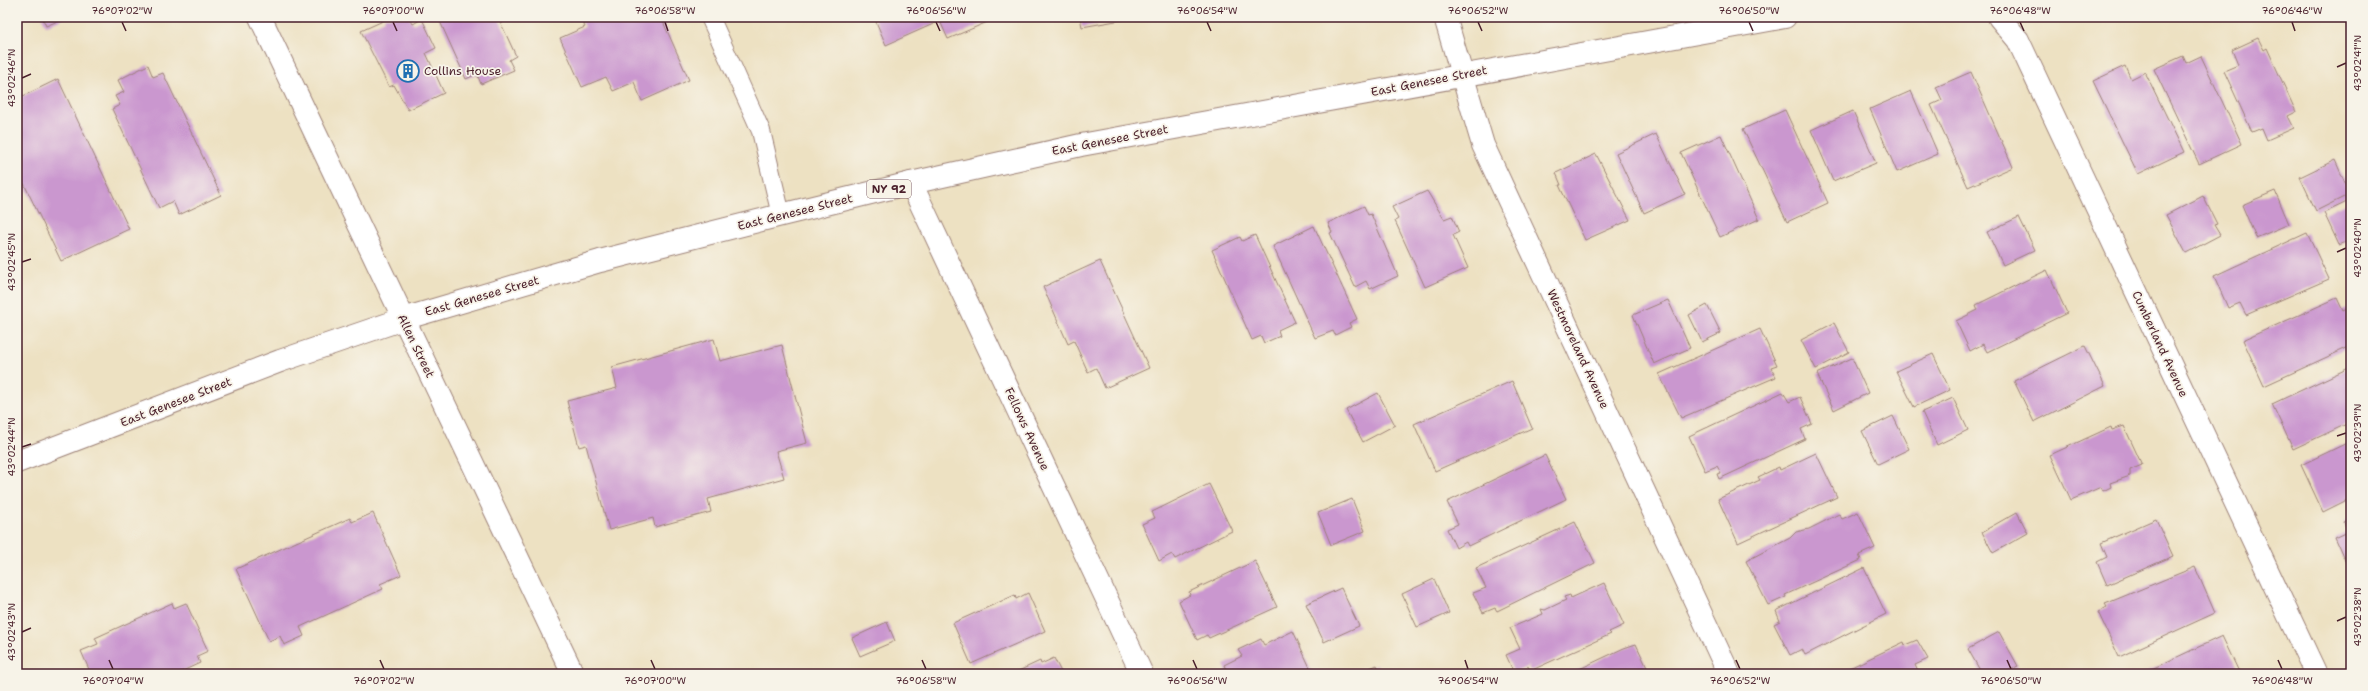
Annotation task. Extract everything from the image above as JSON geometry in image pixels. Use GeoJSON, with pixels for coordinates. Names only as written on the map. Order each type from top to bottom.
{"type":"FeatureCollection","features":[{"type":"Feature","properties":{"kind":"street","name":"Allen Street"},"geometry":{"type":"LineString","coordinates":[[260,17],[573,674]]}},
{"type":"Feature","properties":{"kind":"street","name":"Westmoreland Avenue"},"geometry":{"type":"LineString","coordinates":[[1445,17],[1483,145],[1729,674]]}},
{"type":"Feature","properties":{"kind":"street","name":"East Genesee Street"},"geometry":{"type":"LineString","coordinates":[[17,462],[280,361],[403,319],[600,262],[781,215],[911,183],[1081,145],[1785,17]]}},
{"type":"Feature","properties":{"kind":"street","name":"Cumberland Avenue"},"geometry":{"type":"LineString","coordinates":[[1999,17],[2018,40],[2316,674]]}},
{"type":"Feature","properties":{"kind":"street","name":"Fellows Avenue"},"geometry":{"type":"LineString","coordinates":[[911,183],[1142,674]]}},
{"type":"Feature","properties":{"kind":"lane"},"geometry":{"type":"LineString","coordinates":[[710,17],[761,131],[781,215]]}},
{"type":"Feature","properties":{"kind":"building"},"geometry":{"type":"Polygon","coordinates":[[[42,17],[67,17],[46,26],[42,17]]]}},
{"type":"Feature","properties":{"kind":"building","name":"Collins House"},"geometry":{"type":"Polygon","coordinates":[[[384,17],[409,17],[413,24],[422,19],[436,48],[426,53],[444,93],[408,110],[394,85],[389,87],[361,31],[385,20],[384,17]]]}},
{"type":"Feature","properties":{"kind":"building"},"geometry":{"type":"Polygon","coordinates":[[[438,17],[498,17],[516,56],[509,60],[514,70],[481,84],[477,74],[466,79],[438,17]]]}},
{"type":"Feature","properties":{"kind":"building"},"geometry":{"type":"Polygon","coordinates":[[[580,17],[661,17],[689,80],[642,101],[634,82],[613,91],[606,77],[582,87],[560,38],[585,27],[580,17]]]}},
{"type":"Feature","properties":{"kind":"building"},"geometry":{"type":"Polygon","coordinates":[[[874,17],[999,17],[948,39],[940,21],[886,45],[874,17]]]}},
{"type":"Feature","properties":{"kind":"building"},"geometry":{"type":"Polygon","coordinates":[[[1080,17],[1126,17],[1127,19],[1082,27],[1080,17]]]}},
{"type":"Feature","properties":{"kind":"building"},"geometry":{"type":"Polygon","coordinates":[[[2258,38],[2264,50],[2267,48],[2296,112],[2288,116],[2294,128],[2267,140],[2262,128],[2252,132],[2224,71],[2238,65],[2232,50],[2258,38]]]}},
{"type":"Feature","properties":{"kind":"building"},"geometry":{"type":"Polygon","coordinates":[[[2183,56],[2186,63],[2201,56],[2242,144],[2199,164],[2154,69],[2183,56]]]}},
{"type":"Feature","properties":{"kind":"building"},"geometry":{"type":"Polygon","coordinates":[[[148,65],[153,77],[163,73],[221,195],[179,215],[173,201],[159,208],[112,109],[120,105],[115,96],[124,92],[118,80],[148,65]]]}},
{"type":"Feature","properties":{"kind":"building"},"geometry":{"type":"Polygon","coordinates":[[[2125,66],[2131,79],[2145,72],[2184,152],[2138,174],[2093,81],[2125,66]]]}},
{"type":"Feature","properties":{"kind":"building"},"geometry":{"type":"Polygon","coordinates":[[[1971,72],[2013,167],[1968,187],[1931,105],[1942,100],[1936,87],[1971,72]]]}},
{"type":"Feature","properties":{"kind":"building"},"geometry":{"type":"Polygon","coordinates":[[[58,79],[129,229],[61,261],[17,169],[17,99],[58,79]]]}},
{"type":"Feature","properties":{"kind":"building"},"geometry":{"type":"Polygon","coordinates":[[[1911,91],[1938,154],[1897,172],[1870,109],[1911,91]]]}},
{"type":"Feature","properties":{"kind":"building"},"geometry":{"type":"Polygon","coordinates":[[[1785,110],[1828,203],[1787,222],[1743,129],[1785,110]]]}},
{"type":"Feature","properties":{"kind":"building"},"geometry":{"type":"Polygon","coordinates":[[[1853,111],[1876,163],[1833,181],[1811,130],[1853,111]]]}},
{"type":"Feature","properties":{"kind":"building"},"geometry":{"type":"Polygon","coordinates":[[[1656,134],[1685,194],[1644,213],[1616,153],[1656,134]]]}},
{"type":"Feature","properties":{"kind":"building"},"geometry":{"type":"Polygon","coordinates":[[[1721,135],[1759,219],[1720,237],[1681,153],[1721,135]]]}},
{"type":"Feature","properties":{"kind":"building"},"geometry":{"type":"Polygon","coordinates":[[[1596,154],[1630,220],[1585,240],[1559,185],[1561,185],[1556,173],[1596,154]]]}},
{"type":"Feature","properties":{"kind":"building"},"geometry":{"type":"Polygon","coordinates":[[[2335,160],[2350,194],[2316,211],[2300,177],[2335,160]]]}},
{"type":"Feature","properties":{"kind":"building"},"geometry":{"type":"Polygon","coordinates":[[[1427,191],[1444,219],[1452,216],[1459,232],[1453,235],[1468,268],[1425,287],[1395,221],[1398,219],[1392,207],[1427,191]]]}},
{"type":"Feature","properties":{"kind":"building"},"geometry":{"type":"Polygon","coordinates":[[[2275,191],[2289,224],[2256,238],[2242,205],[2275,191]]]}},
{"type":"Feature","properties":{"kind":"building"},"geometry":{"type":"Polygon","coordinates":[[[2203,196],[2217,224],[2214,225],[2220,235],[2186,253],[2166,215],[2203,196]]]}},
{"type":"Feature","properties":{"kind":"building"},"geometry":{"type":"Polygon","coordinates":[[[2351,200],[2351,240],[2339,245],[2324,213],[2351,200]]]}},
{"type":"Feature","properties":{"kind":"building"},"geometry":{"type":"Polygon","coordinates":[[[1364,206],[1368,215],[1371,214],[1398,276],[1370,289],[1366,281],[1355,287],[1330,233],[1332,232],[1328,223],[1364,206]]]}},
{"type":"Feature","properties":{"kind":"building"},"geometry":{"type":"Polygon","coordinates":[[[2019,217],[2035,250],[2003,265],[1987,232],[2019,217]]]}},
{"type":"Feature","properties":{"kind":"building"},"geometry":{"type":"Polygon","coordinates":[[[1314,226],[1357,319],[1349,323],[1351,327],[1335,335],[1333,331],[1315,338],[1273,246],[1314,226]]]}},
{"type":"Feature","properties":{"kind":"building"},"geometry":{"type":"Polygon","coordinates":[[[2307,233],[2329,279],[2246,315],[2240,303],[2228,308],[2214,276],[2307,233]]]}},
{"type":"Feature","properties":{"kind":"building"},"geometry":{"type":"Polygon","coordinates":[[[1255,235],[1295,322],[1278,330],[1280,336],[1264,343],[1261,336],[1252,340],[1212,250],[1240,237],[1242,241],[1255,235]]]}},
{"type":"Feature","properties":{"kind":"building"},"geometry":{"type":"Polygon","coordinates":[[[1100,261],[1149,368],[1105,388],[1096,368],[1088,372],[1074,341],[1068,344],[1043,287],[1100,261]]]}},
{"type":"Feature","properties":{"kind":"building"},"geometry":{"type":"Polygon","coordinates":[[[2047,270],[2067,313],[1987,352],[1983,344],[1970,351],[1956,321],[1978,310],[1976,305],[2047,270]]]}},
{"type":"Feature","properties":{"kind":"building"},"geometry":{"type":"Polygon","coordinates":[[[2337,298],[2343,311],[2351,307],[2351,346],[2264,386],[2243,340],[2337,298]]]}},
{"type":"Feature","properties":{"kind":"building"},"geometry":{"type":"Polygon","coordinates":[[[1668,300],[1690,348],[1654,364],[1633,315],[1668,300]]]}},
{"type":"Feature","properties":{"kind":"building"},"geometry":{"type":"Polygon","coordinates":[[[1707,305],[1721,333],[1702,342],[1689,315],[1707,305]]]}},
{"type":"Feature","properties":{"kind":"building"},"geometry":{"type":"Polygon","coordinates":[[[1834,323],[1849,352],[1816,369],[1801,340],[1834,323]]]}},
{"type":"Feature","properties":{"kind":"building"},"geometry":{"type":"Polygon","coordinates":[[[1760,329],[1777,365],[1771,367],[1776,377],[1681,418],[1659,374],[1760,329]]]}},
{"type":"Feature","properties":{"kind":"building"},"geometry":{"type":"Polygon","coordinates":[[[714,339],[720,361],[782,345],[807,443],[776,451],[784,478],[708,499],[711,512],[655,527],[653,518],[609,530],[586,445],[579,447],[567,401],[617,388],[612,367],[714,339]]]}},
{"type":"Feature","properties":{"kind":"building"},"geometry":{"type":"Polygon","coordinates":[[[2085,346],[2105,386],[2034,422],[2014,381],[2085,346]]]}},
{"type":"Feature","properties":{"kind":"building"},"geometry":{"type":"Polygon","coordinates":[[[1933,354],[1950,390],[1914,407],[1896,371],[1933,354]]]}},
{"type":"Feature","properties":{"kind":"building"},"geometry":{"type":"Polygon","coordinates":[[[1852,358],[1868,393],[1834,410],[1817,374],[1852,358]]]}},
{"type":"Feature","properties":{"kind":"building"},"geometry":{"type":"Polygon","coordinates":[[[2351,367],[2351,422],[2293,449],[2272,404],[2351,367]]]}},
{"type":"Feature","properties":{"kind":"building"},"geometry":{"type":"Polygon","coordinates":[[[1512,381],[1532,428],[1435,471],[1414,424],[1512,381]]]}},
{"type":"Feature","properties":{"kind":"building"},"geometry":{"type":"Polygon","coordinates":[[[1783,392],[1789,402],[1800,397],[1812,424],[1801,429],[1805,439],[1719,479],[1717,474],[1721,473],[1717,466],[1705,471],[1689,436],[1783,392]]]}},
{"type":"Feature","properties":{"kind":"building"},"geometry":{"type":"Polygon","coordinates":[[[1378,393],[1395,425],[1363,442],[1346,410],[1378,393]]]}},
{"type":"Feature","properties":{"kind":"building"},"geometry":{"type":"Polygon","coordinates":[[[1953,398],[1968,430],[1937,445],[1922,412],[1953,398]]]}},
{"type":"Feature","properties":{"kind":"building"},"geometry":{"type":"Polygon","coordinates":[[[1893,416],[1909,449],[1878,464],[1862,431],[1893,416]]]}},
{"type":"Feature","properties":{"kind":"building"},"geometry":{"type":"Polygon","coordinates":[[[2124,426],[2142,465],[2130,470],[2130,476],[2110,483],[2111,487],[2103,491],[2101,487],[2071,500],[2050,455],[2111,427],[2112,430],[2124,426]]]}},
{"type":"Feature","properties":{"kind":"building"},"geometry":{"type":"Polygon","coordinates":[[[2351,441],[2351,498],[2323,512],[2301,465],[2351,441]]]}},
{"type":"Feature","properties":{"kind":"building"},"geometry":{"type":"Polygon","coordinates":[[[1816,453],[1837,497],[1738,543],[1718,499],[1760,480],[1758,477],[1779,467],[1780,470],[1816,453]]]}},
{"type":"Feature","properties":{"kind":"building"},"geometry":{"type":"Polygon","coordinates":[[[1545,455],[1566,499],[1468,546],[1466,542],[1456,548],[1447,529],[1458,524],[1447,502],[1545,455]]]}},
{"type":"Feature","properties":{"kind":"building"},"geometry":{"type":"Polygon","coordinates":[[[1209,484],[1232,531],[1175,559],[1172,554],[1159,561],[1142,524],[1155,518],[1152,512],[1209,484]]]}},
{"type":"Feature","properties":{"kind":"building"},"geometry":{"type":"Polygon","coordinates":[[[1352,499],[1365,531],[1331,545],[1318,513],[1352,499]]]}},
{"type":"Feature","properties":{"kind":"building"},"geometry":{"type":"Polygon","coordinates":[[[1858,512],[1875,548],[1859,555],[1861,560],[1785,595],[1786,597],[1768,605],[1746,561],[1790,538],[1796,532],[1809,529],[1839,514],[1842,519],[1858,512]]]}},
{"type":"Feature","properties":{"kind":"building"},"geometry":{"type":"Polygon","coordinates":[[[2017,512],[2028,533],[1993,553],[1982,532],[2017,512]]]}},
{"type":"Feature","properties":{"kind":"building"},"geometry":{"type":"Polygon","coordinates":[[[373,513],[401,575],[380,584],[383,589],[300,627],[304,636],[284,645],[280,636],[269,641],[236,569],[350,518],[352,522],[373,513]]]}},
{"type":"Feature","properties":{"kind":"building"},"geometry":{"type":"Polygon","coordinates":[[[2156,519],[2173,556],[2107,585],[2097,562],[2107,557],[2101,543],[2156,519]]]}},
{"type":"Feature","properties":{"kind":"building"},"geometry":{"type":"Polygon","coordinates":[[[2351,519],[2351,574],[2335,538],[2348,532],[2344,522],[2351,519]]]}},
{"type":"Feature","properties":{"kind":"building"},"geometry":{"type":"Polygon","coordinates":[[[1575,522],[1595,563],[1497,611],[1495,608],[1483,613],[1473,593],[1486,588],[1476,568],[1575,522]]]}},
{"type":"Feature","properties":{"kind":"building"},"geometry":{"type":"Polygon","coordinates":[[[1255,561],[1277,607],[1209,638],[1207,635],[1197,640],[1179,601],[1190,595],[1189,592],[1255,561]]]}},
{"type":"Feature","properties":{"kind":"building"},"geometry":{"type":"Polygon","coordinates":[[[2195,567],[2215,613],[2119,657],[2098,612],[2107,607],[2105,604],[2195,567]]]}},
{"type":"Feature","properties":{"kind":"building"},"geometry":{"type":"Polygon","coordinates":[[[1864,568],[1886,614],[1805,655],[1802,649],[1790,655],[1774,624],[1780,621],[1776,611],[1864,568]]]}},
{"type":"Feature","properties":{"kind":"building"},"geometry":{"type":"Polygon","coordinates":[[[1434,579],[1449,613],[1417,627],[1402,594],[1434,579]]]}},
{"type":"Feature","properties":{"kind":"building"},"geometry":{"type":"Polygon","coordinates":[[[1604,583],[1624,625],[1609,632],[1611,634],[1530,671],[1528,666],[1514,673],[1506,655],[1520,649],[1510,628],[1543,614],[1541,609],[1545,610],[1566,600],[1564,597],[1570,595],[1571,598],[1604,583]]]}},
{"type":"Feature","properties":{"kind":"building"},"geometry":{"type":"Polygon","coordinates":[[[1341,588],[1359,626],[1324,642],[1306,604],[1341,588]]]}},
{"type":"Feature","properties":{"kind":"building"},"geometry":{"type":"Polygon","coordinates":[[[1028,593],[1045,631],[971,664],[953,623],[1015,595],[1016,599],[1028,593]]]}},
{"type":"Feature","properties":{"kind":"building"},"geometry":{"type":"Polygon","coordinates":[[[172,603],[174,608],[186,603],[208,651],[197,656],[200,663],[176,674],[91,674],[81,651],[98,644],[95,638],[172,603]]]}},
{"type":"Feature","properties":{"kind":"building"},"geometry":{"type":"Polygon","coordinates":[[[887,622],[895,641],[860,656],[852,638],[887,622]]]}},
{"type":"Feature","properties":{"kind":"building"},"geometry":{"type":"Polygon","coordinates":[[[1293,631],[1313,674],[1228,674],[1224,665],[1242,656],[1238,650],[1261,639],[1264,645],[1293,631]]]}},
{"type":"Feature","properties":{"kind":"building"},"geometry":{"type":"Polygon","coordinates":[[[1999,632],[2018,666],[2002,674],[1982,674],[1968,649],[1999,632]]]}},
{"type":"Feature","properties":{"kind":"building"},"geometry":{"type":"Polygon","coordinates":[[[2222,636],[2240,674],[2141,674],[2222,636]]]}},
{"type":"Feature","properties":{"kind":"building"},"geometry":{"type":"Polygon","coordinates":[[[1917,640],[1928,659],[1915,665],[1919,674],[1837,674],[1904,642],[1905,645],[1917,640]]]}},
{"type":"Feature","properties":{"kind":"building"},"geometry":{"type":"Polygon","coordinates":[[[1636,644],[1650,674],[1569,674],[1624,648],[1636,644]]]}},
{"type":"Feature","properties":{"kind":"building"},"geometry":{"type":"Polygon","coordinates":[[[1054,658],[1062,674],[1012,674],[1040,661],[1041,664],[1054,658]]]}},
{"type":"Feature","properties":{"kind":"building"},"geometry":{"type":"Polygon","coordinates":[[[1377,665],[1381,674],[1356,674],[1377,665]]]}},
{"type":"Feature","properties":{"kind":"place","name":"Collins House"},"geometry":{"type":"Point","coordinates":[408,71]}}]}
